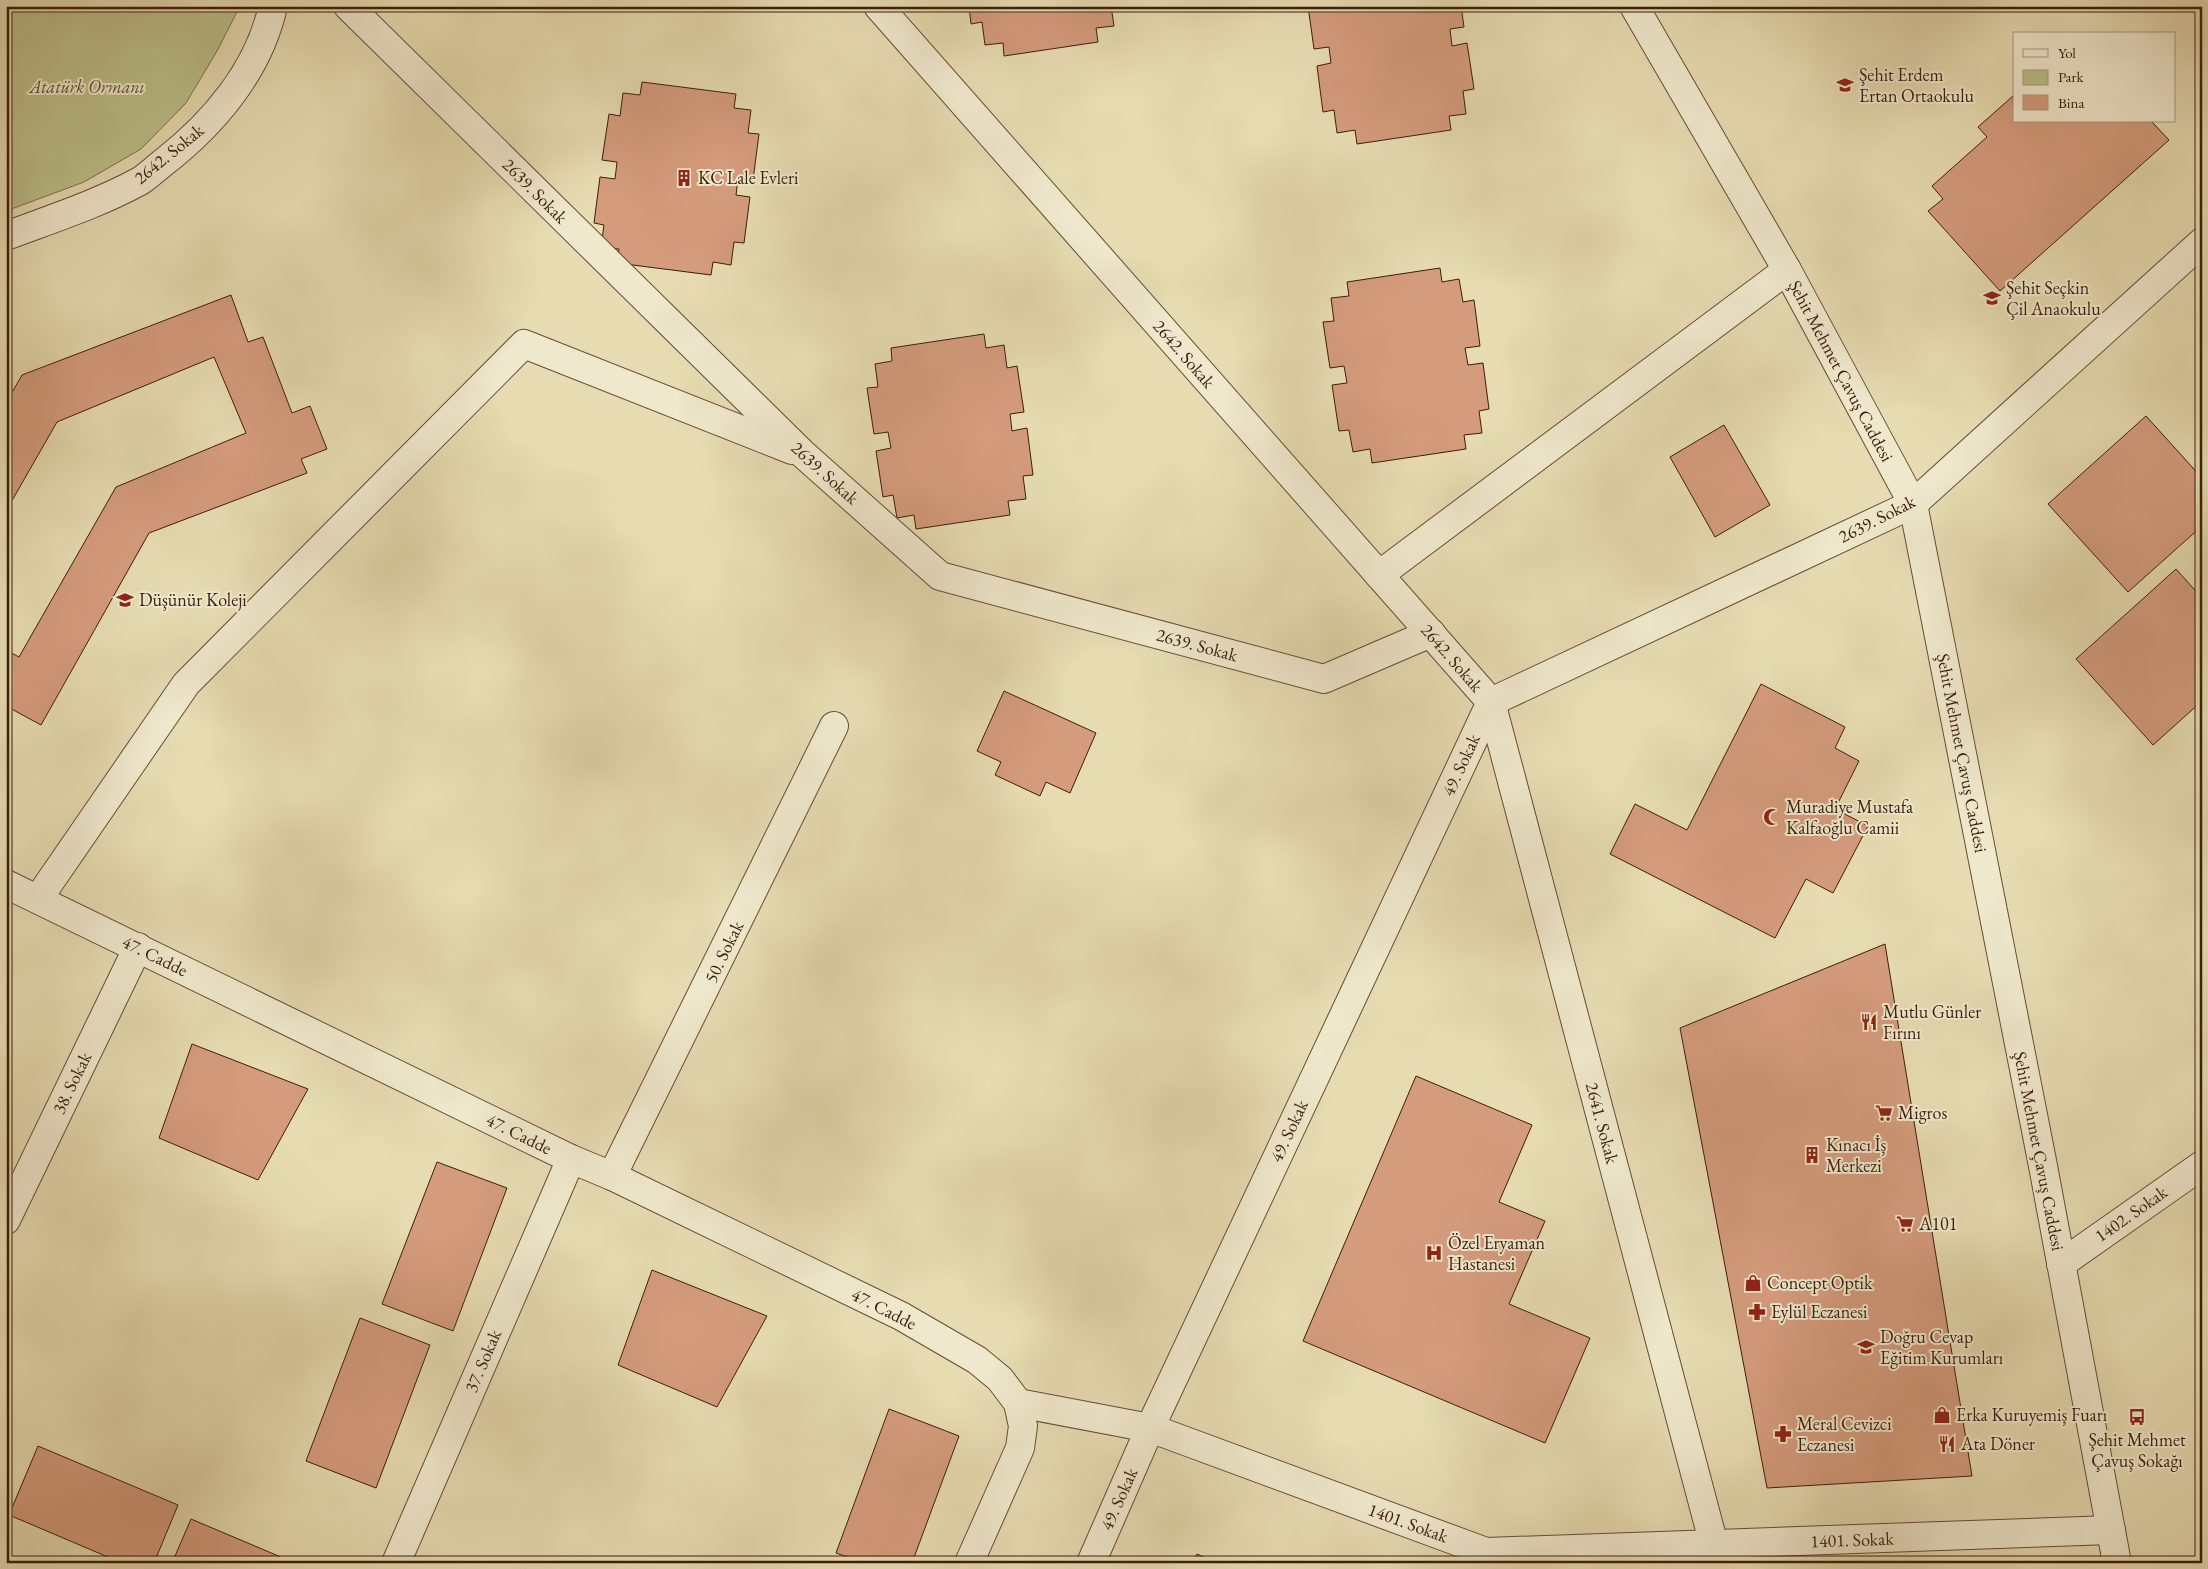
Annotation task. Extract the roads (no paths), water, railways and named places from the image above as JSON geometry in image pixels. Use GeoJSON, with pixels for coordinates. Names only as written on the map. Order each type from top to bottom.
{"type":"FeatureCollection","features":[{"type":"Feature","properties":{"kind":"street","name":"2642. Sokak"},"geometry":{"type":"LineString","coordinates":[[6,236],[105,198],[142,180],[182,148],[224,106],[254,58],[272,6]]}},
{"type":"Feature","properties":{"kind":"street","name":"2639. Sokak"},"geometry":{"type":"LineString","coordinates":[[348,6],[802,454],[940,576],[1324,679],[1431,633]]}},
{"type":"Feature","properties":{"kind":"street","name":"2642. Sokak"},"geometry":{"type":"LineString","coordinates":[[878,6],[1491,702]]}},
{"type":"Feature","properties":{"kind":"street","name":"Şehit Mehmet Çavuş Caddesi"},"geometry":{"type":"LineString","coordinates":[[1634,6],[1787,270],[1913,504],[2043,1166],[2117,1563]]}},
{"type":"Feature","properties":{"kind":"street","name":"2639. Sokak"},"geometry":{"type":"LineString","coordinates":[[1491,702],[1913,504],[2202,242]]}},
{"type":"Feature","properties":{"kind":"street"},"geometry":{"type":"LineString","coordinates":[[1379,575],[1787,270]]}},
{"type":"Feature","properties":{"kind":"street"},"geometry":{"type":"LineString","coordinates":[[38,899],[186,684],[524,344],[802,454]]}},
{"type":"Feature","properties":{"kind":"street","name":"49. Sokak"},"geometry":{"type":"LineString","coordinates":[[1091,1563],[1150,1428],[1491,702]]}},
{"type":"Feature","properties":{"kind":"street","name":"2641. Sokak"},"geometry":{"type":"LineString","coordinates":[[1491,702],[1714,1545]]}},
{"type":"Feature","properties":{"kind":"street","name":"50. Sokak"},"geometry":{"type":"LineString","coordinates":[[612,1176],[834,726]]}},
{"type":"Feature","properties":{"kind":"street","name":"47. Cadde"},"geometry":{"type":"LineString","coordinates":[[6,884],[571,1159],[612,1176],[902,1316],[977,1360],[1000,1378],[1018,1403]]}},
{"type":"Feature","properties":{"kind":"street","name":"38. Sokak"},"geometry":{"type":"LineString","coordinates":[[6,1220],[138,947]]}},
{"type":"Feature","properties":{"kind":"street","name":"37. Sokak"},"geometry":{"type":"LineString","coordinates":[[396,1563],[571,1159]]}},
{"type":"Feature","properties":{"kind":"street","name":"1402. Sokak"},"geometry":{"type":"LineString","coordinates":[[2061,1264],[2202,1165]]}},
{"type":"Feature","properties":{"kind":"street"},"geometry":{"type":"LineString","coordinates":[[969,1563],[1020,1448],[1023,1426],[1018,1403]]}},
{"type":"Feature","properties":{"kind":"street","name":"1401. Sokak"},"geometry":{"type":"LineString","coordinates":[[1018,1403],[1150,1428],[1486,1552],[2111,1530]]}},
{"type":"Feature","properties":{"kind":"place","name":"Şehit Erdem Ertan Ortaokulu"},"geometry":{"type":"Point","coordinates":[1845,85]}},
{"type":"Feature","properties":{"kind":"place","name":"KC Lale Evleri"},"geometry":{"type":"Point","coordinates":[684,178]}},
{"type":"Feature","properties":{"kind":"place","name":"Şehit Seçkin Çil Anaokulu"},"geometry":{"type":"Point","coordinates":[1992,298]}},
{"type":"Feature","properties":{"kind":"place","name":"Düşünür Koleji"},"geometry":{"type":"Point","coordinates":[125,600]}},
{"type":"Feature","properties":{"kind":"place","name":"Muradiye Mustafa Kalfaoğlu Camii"},"geometry":{"type":"Point","coordinates":[1772,817]}},
{"type":"Feature","properties":{"kind":"place","name":"Mutlu Günler Fırını"},"geometry":{"type":"Point","coordinates":[1869,1022]}},
{"type":"Feature","properties":{"kind":"place","name":"Migros"},"geometry":{"type":"Point","coordinates":[1884,1113]}},
{"type":"Feature","properties":{"kind":"place","name":"Kınacı İş Merkezi"},"geometry":{"type":"Point","coordinates":[1812,1155]}},
{"type":"Feature","properties":{"kind":"place","name":"A101"},"geometry":{"type":"Point","coordinates":[1905,1224]}},
{"type":"Feature","properties":{"kind":"place","name":"Özel Eryaman Hastanesi"},"geometry":{"type":"Point","coordinates":[1434,1253]}},
{"type":"Feature","properties":{"kind":"place","name":"Concept Optik"},"geometry":{"type":"Point","coordinates":[1753,1283]}},
{"type":"Feature","properties":{"kind":"place","name":"Eylül Eczanesi"},"geometry":{"type":"Point","coordinates":[1757,1312]}},
{"type":"Feature","properties":{"kind":"place","name":"Doğru Cevap Eğitim Kurumları"},"geometry":{"type":"Point","coordinates":[1866,1347]}},
{"type":"Feature","properties":{"kind":"place","name":"Erka Kuruyemiş Fuarı"},"geometry":{"type":"Point","coordinates":[1942,1415]}},
{"type":"Feature","properties":{"kind":"place","name":"Şehit Mehmet Çavuş Sokağı"},"geometry":{"type":"Point","coordinates":[2137,1417]}},
{"type":"Feature","properties":{"kind":"place","name":"Meral Cevizci Eczanesi"},"geometry":{"type":"Point","coordinates":[1783,1434]}},
{"type":"Feature","properties":{"kind":"place","name":"Ata Döner"},"geometry":{"type":"Point","coordinates":[1947,1444]}},
{"type":"Feature","properties":{"kind":"park label","name":"Atatürk Ormanı"},"geometry":{"type":"Point","coordinates":[87,87]}}]}
